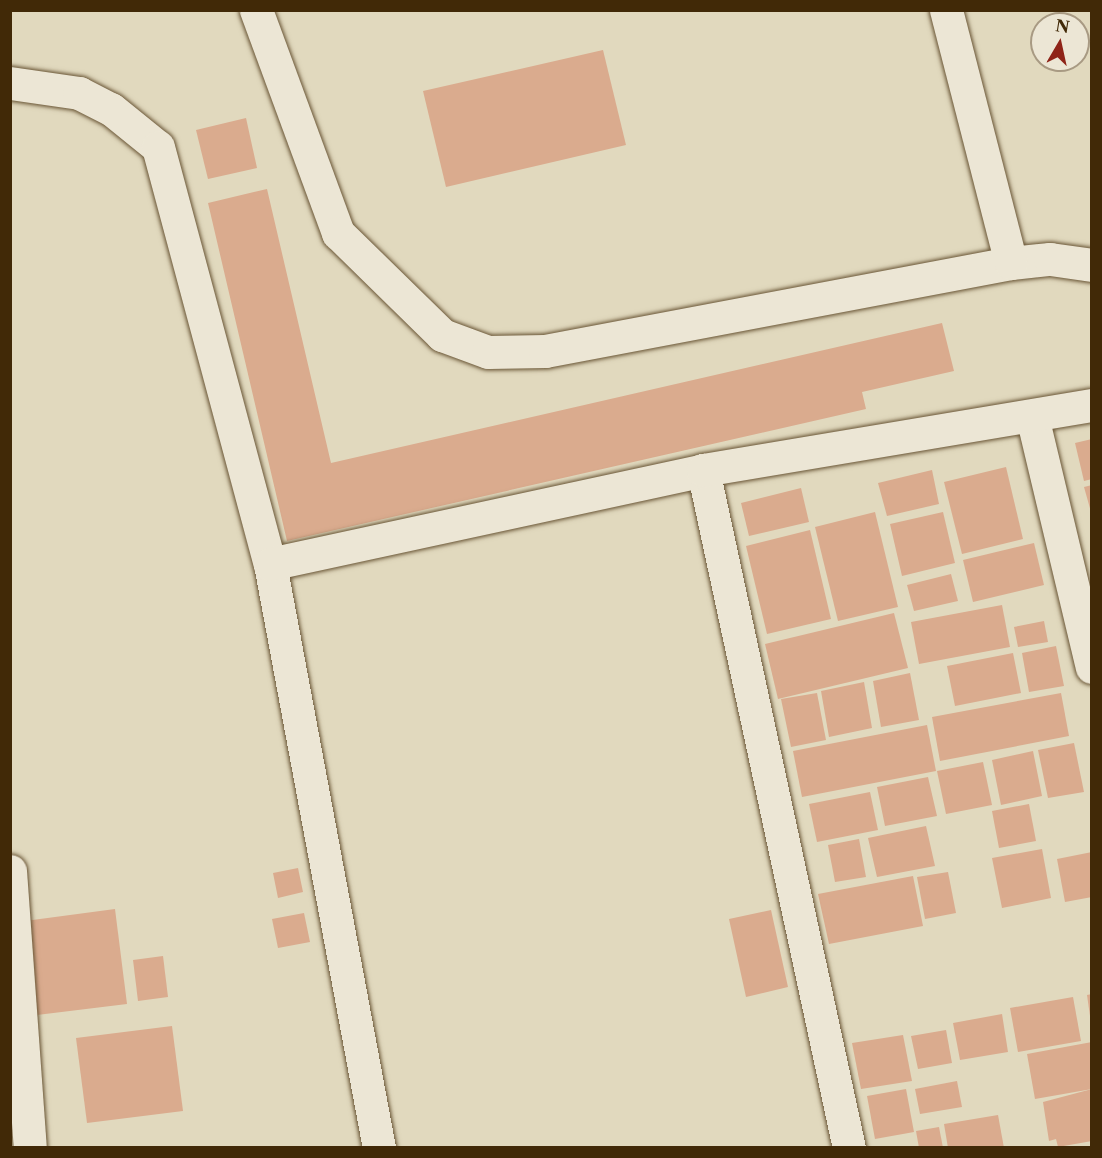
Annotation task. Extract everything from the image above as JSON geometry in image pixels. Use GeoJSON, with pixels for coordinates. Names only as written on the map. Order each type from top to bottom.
{"type":"FeatureCollection","features":[{"type":"Feature","properties":{"kind":"street"},"geometry":{"type":"LineString","coordinates":[[256,10],[338,232],[442,334],[488,352],[545,351],[1011,263],[1050,259],[1092,265]]}},
{"type":"Feature","properties":{"kind":"street"},"geometry":{"type":"LineString","coordinates":[[946,10],[1011,263]]}},
{"type":"Feature","properties":{"kind":"street"},"geometry":{"type":"LineString","coordinates":[[10,83],[79,93],[111,109],[158,147],[270,564],[379,1148]]}},
{"type":"Feature","properties":{"kind":"street"},"geometry":{"type":"LineString","coordinates":[[270,564],[703,470],[1092,405]]}},
{"type":"Feature","properties":{"kind":"street"},"geometry":{"type":"LineString","coordinates":[[1032,416],[1092,667]]}},
{"type":"Feature","properties":{"kind":"street"},"geometry":{"type":"LineString","coordinates":[[703,470],[849,1148]]}},
{"type":"Feature","properties":{"kind":"street"},"geometry":{"type":"LineString","coordinates":[[10,871],[30,1148]]}},
{"type":"Feature","properties":{"kind":"building"},"geometry":{"type":"Polygon","coordinates":[[[603,50],[626,145],[446,187],[423,91],[603,50]]]}},
{"type":"Feature","properties":{"kind":"building"},"geometry":{"type":"Polygon","coordinates":[[[246,118],[257,168],[208,179],[196,130],[246,118]]]}},
{"type":"Feature","properties":{"kind":"building"},"geometry":{"type":"Polygon","coordinates":[[[267,189],[331,463],[942,323],[954,371],[862,392],[866,409],[287,541],[208,203],[267,189]]]}},
{"type":"Feature","properties":{"kind":"building"},"geometry":{"type":"Polygon","coordinates":[[[1092,439],[1092,479],[1084,481],[1075,443],[1092,439]]]}},
{"type":"Feature","properties":{"kind":"building"},"geometry":{"type":"Polygon","coordinates":[[[1006,467],[1023,539],[962,554],[944,482],[1006,467]]]}},
{"type":"Feature","properties":{"kind":"building"},"geometry":{"type":"Polygon","coordinates":[[[932,470],[939,504],[887,516],[878,483],[932,470]]]}},
{"type":"Feature","properties":{"kind":"building"},"geometry":{"type":"Polygon","coordinates":[[[1092,485],[1092,512],[1091,512],[1084,487],[1092,485]]]}},
{"type":"Feature","properties":{"kind":"building"},"geometry":{"type":"Polygon","coordinates":[[[801,488],[809,522],[749,536],[741,503],[801,488]]]}},
{"type":"Feature","properties":{"kind":"building"},"geometry":{"type":"Polygon","coordinates":[[[875,512],[898,607],[838,621],[815,527],[875,512]]]}},
{"type":"Feature","properties":{"kind":"building"},"geometry":{"type":"Polygon","coordinates":[[[943,512],[955,563],[902,576],[890,524],[943,512]]]}},
{"type":"Feature","properties":{"kind":"building"},"geometry":{"type":"Polygon","coordinates":[[[810,530],[831,619],[767,634],[746,546],[810,530]]]}},
{"type":"Feature","properties":{"kind":"building"},"geometry":{"type":"Polygon","coordinates":[[[1034,543],[1044,585],[973,602],[963,560],[1034,543]]]}},
{"type":"Feature","properties":{"kind":"building"},"geometry":{"type":"Polygon","coordinates":[[[951,574],[958,601],[914,611],[907,585],[951,574]]]}},
{"type":"Feature","properties":{"kind":"building"},"geometry":{"type":"Polygon","coordinates":[[[1002,605],[1010,647],[919,664],[911,622],[1002,605]]]}},
{"type":"Feature","properties":{"kind":"building"},"geometry":{"type":"Polygon","coordinates":[[[894,613],[908,668],[778,699],[765,644],[894,613]]]}},
{"type":"Feature","properties":{"kind":"building"},"geometry":{"type":"Polygon","coordinates":[[[1044,621],[1048,642],[1018,647],[1014,627],[1044,621]]]}},
{"type":"Feature","properties":{"kind":"building"},"geometry":{"type":"Polygon","coordinates":[[[1056,646],[1064,686],[1029,692],[1022,653],[1056,646]]]}},
{"type":"Feature","properties":{"kind":"building"},"geometry":{"type":"Polygon","coordinates":[[[1013,653],[1021,693],[955,706],[947,666],[1013,653]]]}},
{"type":"Feature","properties":{"kind":"building"},"geometry":{"type":"Polygon","coordinates":[[[910,673],[919,720],[881,727],[873,681],[910,673]]]}},
{"type":"Feature","properties":{"kind":"building"},"geometry":{"type":"Polygon","coordinates":[[[864,682],[872,728],[829,737],[821,691],[864,682]]]}},
{"type":"Feature","properties":{"kind":"building"},"geometry":{"type":"Polygon","coordinates":[[[817,693],[826,740],[791,747],[781,699],[817,693]]]}},
{"type":"Feature","properties":{"kind":"building"},"geometry":{"type":"Polygon","coordinates":[[[1061,693],[1069,736],[940,761],[932,717],[1061,693]]]}},
{"type":"Feature","properties":{"kind":"building"},"geometry":{"type":"Polygon","coordinates":[[[927,725],[936,771],[802,797],[793,751],[927,725]]]}},
{"type":"Feature","properties":{"kind":"building"},"geometry":{"type":"Polygon","coordinates":[[[1074,743],[1084,792],[1048,798],[1038,750],[1074,743]]]}},
{"type":"Feature","properties":{"kind":"building"},"geometry":{"type":"Polygon","coordinates":[[[1033,751],[1042,796],[1001,805],[992,760],[1033,751]]]}},
{"type":"Feature","properties":{"kind":"building"},"geometry":{"type":"Polygon","coordinates":[[[983,762],[992,805],[946,814],[937,771],[983,762]]]}},
{"type":"Feature","properties":{"kind":"building"},"geometry":{"type":"Polygon","coordinates":[[[928,777],[937,816],[885,826],[877,787],[928,777]]]}},
{"type":"Feature","properties":{"kind":"building"},"geometry":{"type":"Polygon","coordinates":[[[870,792],[878,830],[817,842],[809,804],[870,792]]]}},
{"type":"Feature","properties":{"kind":"building"},"geometry":{"type":"Polygon","coordinates":[[[1029,804],[1036,841],[999,848],[992,811],[1029,804]]]}},
{"type":"Feature","properties":{"kind":"building"},"geometry":{"type":"Polygon","coordinates":[[[926,826],[935,866],[877,877],[868,838],[926,826]]]}},
{"type":"Feature","properties":{"kind":"building"},"geometry":{"type":"Polygon","coordinates":[[[859,839],[866,877],[835,882],[828,845],[859,839]]]}},
{"type":"Feature","properties":{"kind":"building"},"geometry":{"type":"Polygon","coordinates":[[[1042,849],[1051,898],[1002,908],[992,858],[1042,849]]]}},
{"type":"Feature","properties":{"kind":"building"},"geometry":{"type":"Polygon","coordinates":[[[1092,852],[1092,897],[1065,902],[1057,859],[1092,852]]]}},
{"type":"Feature","properties":{"kind":"building"},"geometry":{"type":"Polygon","coordinates":[[[298,868],[303,892],[278,898],[273,873],[298,868]]]}},
{"type":"Feature","properties":{"kind":"building"},"geometry":{"type":"Polygon","coordinates":[[[948,872],[956,913],[925,919],[917,877],[948,872]]]}},
{"type":"Feature","properties":{"kind":"building"},"geometry":{"type":"Polygon","coordinates":[[[913,876],[923,926],[829,944],[818,894],[913,876]]]}},
{"type":"Feature","properties":{"kind":"building"},"geometry":{"type":"Polygon","coordinates":[[[115,909],[127,1004],[37,1015],[25,921],[115,909]]]}},
{"type":"Feature","properties":{"kind":"building"},"geometry":{"type":"Polygon","coordinates":[[[771,910],[788,987],[746,997],[729,919],[771,910]]]}},
{"type":"Feature","properties":{"kind":"building"},"geometry":{"type":"Polygon","coordinates":[[[304,913],[310,942],[278,948],[272,919],[304,913]]]}},
{"type":"Feature","properties":{"kind":"building"},"geometry":{"type":"Polygon","coordinates":[[[163,956],[168,997],[138,1001],[133,960],[163,956]]]}},
{"type":"Feature","properties":{"kind":"building"},"geometry":{"type":"Polygon","coordinates":[[[1092,994],[1092,1016],[1090,1016],[1087,995],[1092,994]]]}},
{"type":"Feature","properties":{"kind":"building"},"geometry":{"type":"Polygon","coordinates":[[[1073,997],[1081,1041],[1018,1052],[1010,1008],[1073,997]]]}},
{"type":"Feature","properties":{"kind":"building"},"geometry":{"type":"Polygon","coordinates":[[[1002,1014],[1008,1052],[960,1060],[953,1023],[1002,1014]]]}},
{"type":"Feature","properties":{"kind":"building"},"geometry":{"type":"Polygon","coordinates":[[[172,1026],[183,1111],[87,1123],[76,1038],[172,1026]]]}},
{"type":"Feature","properties":{"kind":"building"},"geometry":{"type":"Polygon","coordinates":[[[946,1030],[952,1063],[918,1069],[911,1036],[946,1030]]]}},
{"type":"Feature","properties":{"kind":"building"},"geometry":{"type":"Polygon","coordinates":[[[903,1035],[912,1081],[861,1089],[852,1043],[903,1035]]]}},
{"type":"Feature","properties":{"kind":"building"},"geometry":{"type":"Polygon","coordinates":[[[1092,1042],[1092,1089],[1035,1099],[1027,1054],[1092,1042]]]}},
{"type":"Feature","properties":{"kind":"building"},"geometry":{"type":"Polygon","coordinates":[[[957,1081],[962,1107],[920,1114],[915,1089],[957,1081]]]}},
{"type":"Feature","properties":{"kind":"building"},"geometry":{"type":"Polygon","coordinates":[[[906,1089],[914,1132],[875,1139],[867,1096],[906,1089]]]}},
{"type":"Feature","properties":{"kind":"building"},"geometry":{"type":"Polygon","coordinates":[[[1092,1089],[1092,1141],[1058,1147],[1056,1139],[1049,1141],[1043,1102],[1092,1089]]]}},
{"type":"Feature","properties":{"kind":"building"},"geometry":{"type":"Polygon","coordinates":[[[998,1115],[1004,1148],[948,1148],[944,1124],[998,1115]]]}},
{"type":"Feature","properties":{"kind":"building"},"geometry":{"type":"Polygon","coordinates":[[[939,1127],[943,1148],[919,1148],[916,1131],[939,1127]]]}}]}
